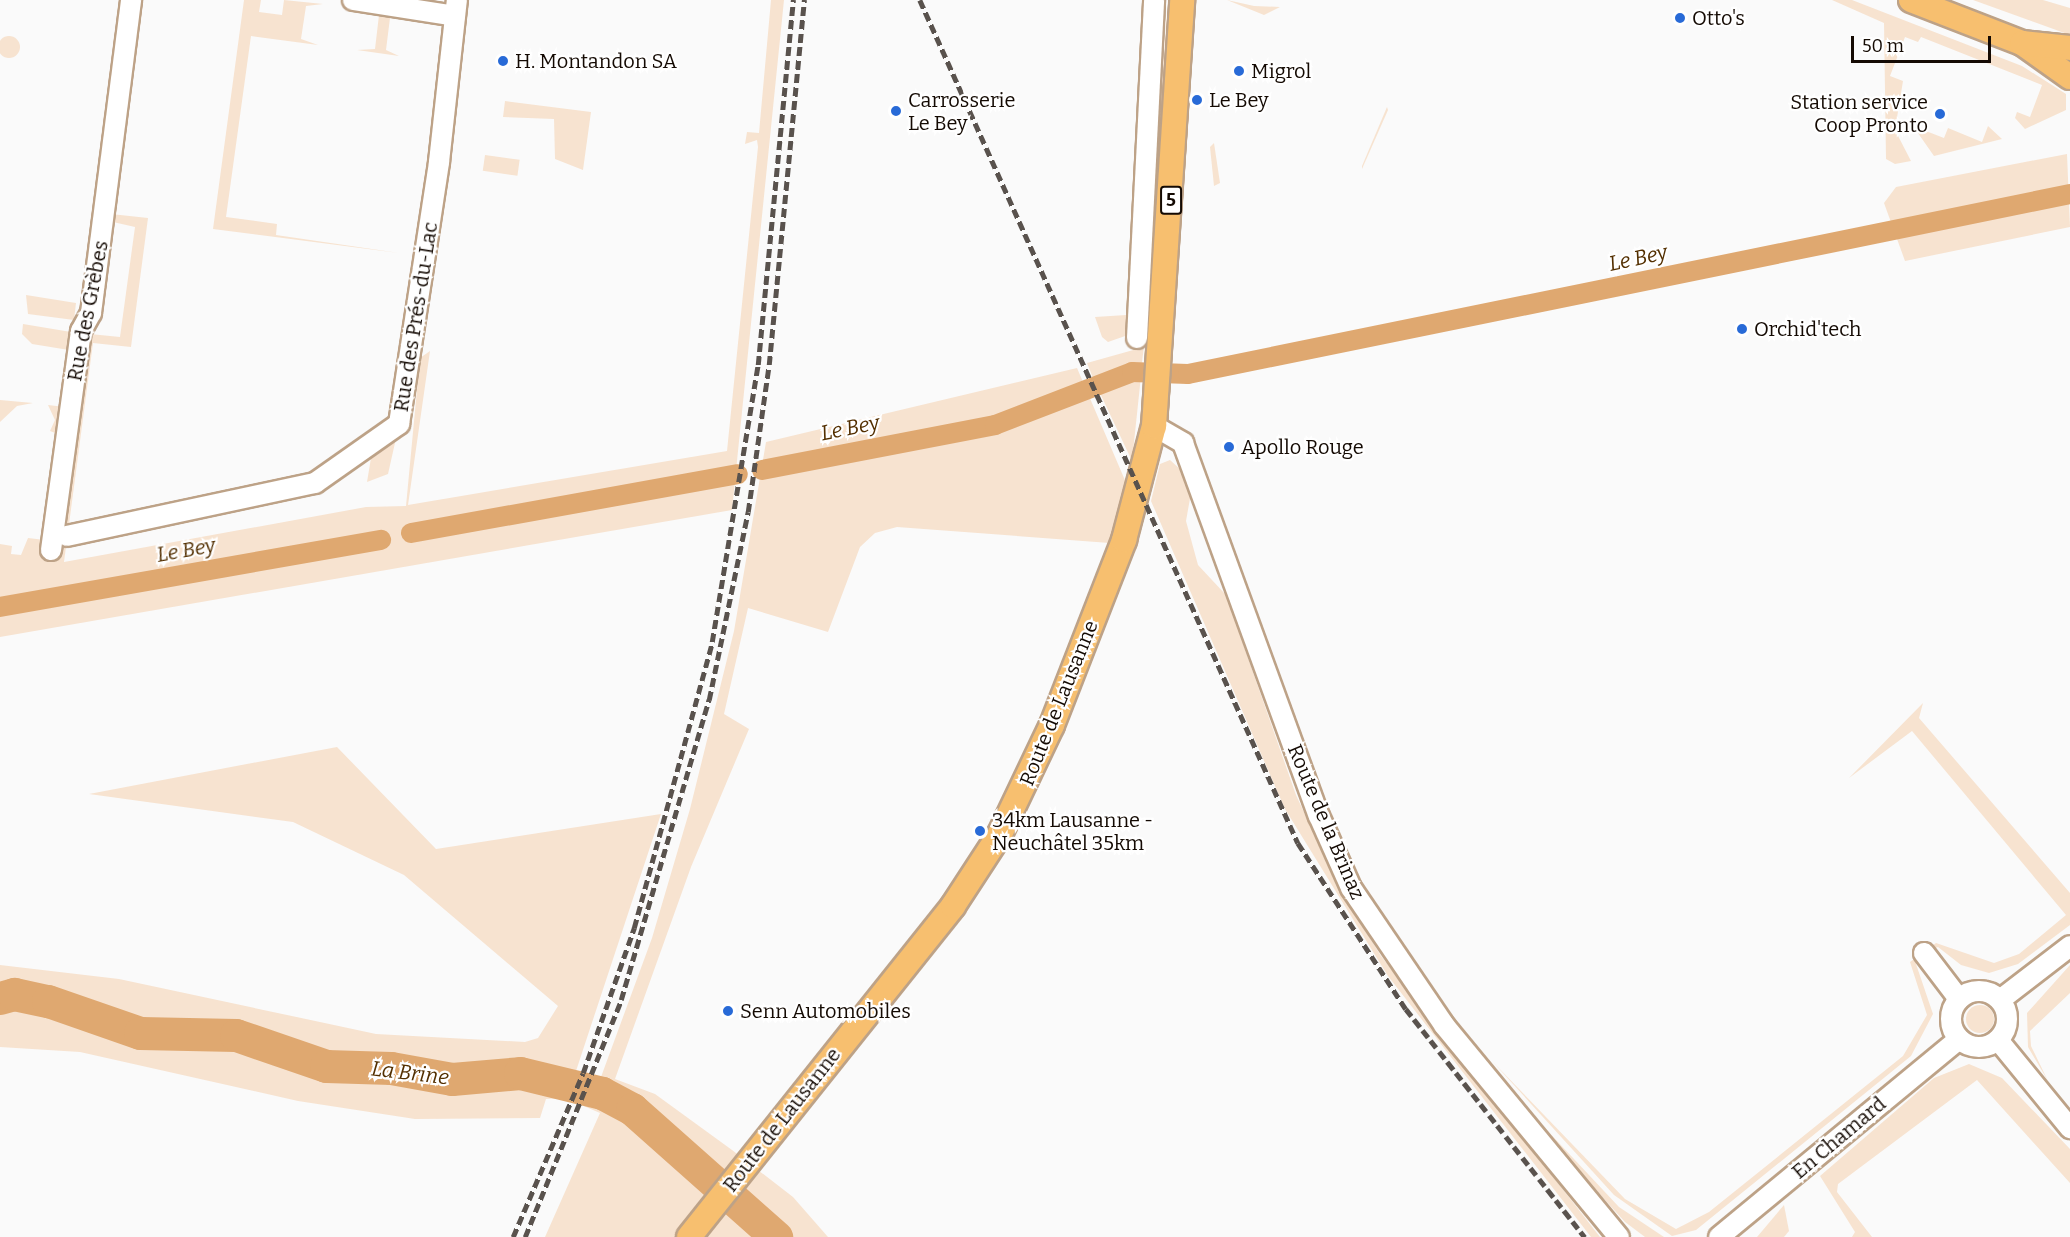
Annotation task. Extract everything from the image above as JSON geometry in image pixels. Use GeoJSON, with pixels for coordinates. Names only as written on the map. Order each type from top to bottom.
{"type":"FeatureCollection","features":[{"type":"Feature","properties":{"kind":"main road","name":"5"},"geometry":{"type":"LineString","coordinates":[[1154,426],[1163,340],[1182,0]]}},
{"type":"Feature","properties":{"kind":"main road"},"geometry":{"type":"LineString","coordinates":[[1911,0],[2022,43],[2070,77]]}},
{"type":"Feature","properties":{"kind":"main road"},"geometry":{"type":"LineString","coordinates":[[2022,43],[2070,48]]}},
{"type":"Feature","properties":{"kind":"main road","name":"Route de Lausanne"},"geometry":{"type":"LineString","coordinates":[[692,1234],[953,906],[1000,834],[1052,725],[1125,540],[1154,426]]}},
{"type":"Feature","properties":{"kind":"street","name":"Rue des Grèbes"},"geometry":{"type":"LineString","coordinates":[[51,550],[81,331],[91,313],[131,0]]}},
{"type":"Feature","properties":{"kind":"street"},"geometry":{"type":"LineString","coordinates":[[353,0],[456,8]]}},
{"type":"Feature","properties":{"kind":"street"},"geometry":{"type":"LineString","coordinates":[[1137,338],[1154,0]]}},
{"type":"Feature","properties":{"kind":"street","name":"Rue des Prés-du-Lac"},"geometry":{"type":"LineString","coordinates":[[67,536],[315,483],[399,424],[439,162],[456,8]]}},
{"type":"Feature","properties":{"kind":"street","name":"Route de la Brinaz"},"geometry":{"type":"LineString","coordinates":[[1154,426],[1183,443],[1319,816],[1351,888],[1444,1025],[1619,1237]]}},
{"type":"Feature","properties":{"kind":"street"},"geometry":{"type":"LineString","coordinates":[[2000,999],[2070,946]]}},
{"type":"Feature","properties":{"kind":"street"},"geometry":{"type":"LineString","coordinates":[[1924,953],[1959,999]]}},
{"type":"Feature","properties":{"kind":"street"},"geometry":{"type":"LineString","coordinates":[[1984,991],[2000,999],[2008,1016],[1998,1040],[1983,1047],[1959,1039],[1951,1014],[1959,999],[1984,991]]}},
{"type":"Feature","properties":{"kind":"street","name":"En Chamard"},"geometry":{"type":"LineString","coordinates":[[1719,1237],[1959,1039]]}},
{"type":"Feature","properties":{"kind":"street"},"geometry":{"type":"LineString","coordinates":[[1998,1040],[2070,1128]]}},
{"type":"Feature","properties":{"kind":"shaded area"},"geometry":{"type":"Polygon","coordinates":[[[244,0],[261,0],[259,12],[282,15],[284,0],[323,4],[306,6],[301,39],[318,45],[251,36],[226,217],[277,224],[276,235],[399,253],[213,229],[244,0]]]}},
{"type":"Feature","properties":{"kind":"shaded area"},"geometry":{"type":"Polygon","coordinates":[[[771,0],[784,0],[732,510],[0,637],[0,544],[12,546],[11,554],[21,555],[28,538],[45,540],[90,334],[120,337],[135,227],[113,222],[111,214],[148,218],[131,347],[93,343],[64,562],[366,507],[406,506],[420,358],[430,351],[408,505],[727,451],[758,147],[757,140],[745,144],[747,132],[759,133],[771,0]]]}},
{"type":"Feature","properties":{"kind":"shaded area"},"geometry":{"type":"Polygon","coordinates":[[[1227,0],[1254,6],[1280,7],[1264,15],[1227,0]]]}},
{"type":"Feature","properties":{"kind":"shaded area"},"geometry":{"type":"Polygon","coordinates":[[[1832,0],[1852,0],[2022,66],[2066,94],[2066,110],[2025,129],[2015,118],[2017,112],[2030,117],[2042,85],[1921,37],[1918,42],[1905,37],[1890,76],[1903,81],[1895,130],[1911,161],[1895,164],[1886,159],[1884,23],[1832,0]]]}},
{"type":"Feature","properties":{"kind":"shaded area"},"geometry":{"type":"Polygon","coordinates":[[[1973,0],[2043,0],[2070,8],[2070,35],[1973,0]]]}},
{"type":"Feature","properties":{"kind":"shaded area"},"geometry":{"type":"Polygon","coordinates":[[[362,10],[405,16],[390,18],[386,50],[399,56],[357,50],[375,49],[379,15],[362,10]]]}},
{"type":"Feature","properties":{"kind":"shaded area"},"geometry":{"type":"Polygon","coordinates":[[[1162,13],[1166,15],[1158,195],[1147,249],[1162,13]]]}},
{"type":"Feature","properties":{"kind":"shaded area"},"geometry":{"type":"Polygon","coordinates":[[[9,36],[17,39],[20,47],[17,55],[9,58],[1,55],[-2,47],[1,39],[9,36]]]}},
{"type":"Feature","properties":{"kind":"shaded area"},"geometry":{"type":"Polygon","coordinates":[[[505,101],[591,112],[583,170],[555,159],[554,119],[503,117],[505,101]]]}},
{"type":"Feature","properties":{"kind":"shaded area"},"geometry":{"type":"Polygon","coordinates":[[[1387,107],[1388,110],[1362,169],[1362,166],[1387,107]]]}},
{"type":"Feature","properties":{"kind":"shaded area"},"geometry":{"type":"Polygon","coordinates":[[[1913,126],[1944,138],[1948,128],[1982,142],[1988,126],[2002,139],[1934,156],[1913,126]]]}},
{"type":"Feature","properties":{"kind":"shaded area"},"geometry":{"type":"Polygon","coordinates":[[[1214,143],[1220,183],[1214,186],[1210,147],[1214,143]]]}},
{"type":"Feature","properties":{"kind":"shaded area"},"geometry":{"type":"Polygon","coordinates":[[[2067,154],[2070,227],[1905,261],[1884,203],[1896,187],[2067,154]]]}},
{"type":"Feature","properties":{"kind":"shaded area"},"geometry":{"type":"Polygon","coordinates":[[[485,155],[520,160],[517,176],[483,171],[485,155]]]}},
{"type":"Feature","properties":{"kind":"shaded area"},"geometry":{"type":"Polygon","coordinates":[[[26,295],[76,303],[74,320],[28,314],[26,295]]]}},
{"type":"Feature","properties":{"kind":"shaded area"},"geometry":{"type":"Polygon","coordinates":[[[1130,310],[1128,335],[1108,342],[1102,337],[1095,317],[1126,315],[1130,310]]]}},
{"type":"Feature","properties":{"kind":"shaded area"},"geometry":{"type":"Polygon","coordinates":[[[23,324],[71,332],[69,350],[32,344],[22,334],[23,324]]]}},
{"type":"Feature","properties":{"kind":"shaded area"},"geometry":{"type":"Polygon","coordinates":[[[1144,347],[1141,369],[1095,383],[1087,363],[1144,347]]]}},
{"type":"Feature","properties":{"kind":"shaded area"},"geometry":{"type":"Polygon","coordinates":[[[1077,368],[1136,506],[1123,544],[897,527],[875,533],[860,547],[828,632],[748,608],[724,714],[749,729],[691,867],[615,1079],[655,1094],[732,1150],[793,1197],[828,1237],[545,1237],[600,1113],[565,1098],[546,1099],[540,1118],[415,1119],[298,1101],[80,1052],[0,1047],[0,965],[119,979],[376,1034],[525,1042],[538,1038],[558,1006],[404,875],[293,822],[89,794],[337,747],[436,849],[661,814],[576,1071],[601,1077],[652,938],[690,809],[734,631],[766,442],[1077,368]]]}},
{"type":"Feature","properties":{"kind":"shaded area"},"geometry":{"type":"Polygon","coordinates":[[[1129,376],[1141,376],[1132,461],[1099,391],[1129,376]]]}},
{"type":"Feature","properties":{"kind":"shaded area"},"geometry":{"type":"Polygon","coordinates":[[[0,400],[33,403],[17,406],[0,422],[0,400]]]}},
{"type":"Feature","properties":{"kind":"shaded area"},"geometry":{"type":"Polygon","coordinates":[[[48,405],[65,407],[58,434],[50,431],[55,420],[48,405]]]}},
{"type":"Feature","properties":{"kind":"shaded area"},"geometry":{"type":"Polygon","coordinates":[[[397,434],[388,474],[367,482],[372,452],[397,434]]]}},
{"type":"Feature","properties":{"kind":"shaded area"},"geometry":{"type":"Polygon","coordinates":[[[1170,460],[1181,470],[1191,493],[1186,521],[1198,565],[1226,595],[1296,795],[1340,890],[1381,956],[1600,1237],[1591,1237],[1388,976],[1285,809],[1151,501],[1160,464],[1170,460]]]}},
{"type":"Feature","properties":{"kind":"shaded area"},"geometry":{"type":"Polygon","coordinates":[[[1923,703],[1919,718],[2070,893],[2070,925],[2018,964],[1989,973],[1961,965],[1938,947],[1931,950],[1916,964],[1933,1014],[1911,1056],[1696,1230],[1672,1236],[1614,1195],[1492,1061],[1625,1199],[1676,1229],[1709,1212],[1903,1056],[1927,1015],[1910,962],[1936,943],[1994,963],[2019,954],[2066,915],[1912,731],[1849,778],[1923,703]]]}},
{"type":"Feature","properties":{"kind":"shaded area"},"geometry":{"type":"Polygon","coordinates":[[[2070,965],[2070,993],[2030,1031],[2031,1046],[2048,1081],[2028,1047],[2027,1013],[2070,965]]]}},
{"type":"Feature","properties":{"kind":"shaded area"},"geometry":{"type":"Polygon","coordinates":[[[1980,1005],[1990,1009],[1994,1019],[1990,1029],[1980,1033],[1970,1029],[1966,1019],[1970,1009],[1980,1005]]]}},
{"type":"Feature","properties":{"kind":"shaded area"},"geometry":{"type":"Polygon","coordinates":[[[1463,1031],[1513,1094],[1619,1207],[1664,1237],[1645,1237],[1625,1222],[1545,1134],[1461,1033],[1463,1031]]]}},
{"type":"Feature","properties":{"kind":"shaded area"},"geometry":{"type":"Polygon","coordinates":[[[1969,1064],[2002,1078],[2070,1149],[2070,1183],[1977,1080],[1838,1184],[1837,1192],[1872,1237],[1852,1237],[1855,1232],[1820,1176],[1934,1078],[1969,1064]]]}},
{"type":"Feature","properties":{"kind":"shaded area"},"geometry":{"type":"Polygon","coordinates":[[[1784,1205],[1789,1231],[1784,1237],[1757,1237],[1784,1205]]]}},
{"type":"Feature","properties":{"kind":"waterway","name":"Le Bey"},"geometry":{"type":"LineString","coordinates":[[762,470],[995,425],[1132,372],[1188,374],[2070,194]]}},
{"type":"Feature","properties":{"kind":"waterway","name":"Le Bey"},"geometry":{"type":"LineString","coordinates":[[411,533],[738,474]]}},
{"type":"Feature","properties":{"kind":"waterway","name":"Le Bey"},"geometry":{"type":"LineString","coordinates":[[0,607],[381,540]]}},
{"type":"Feature","properties":{"kind":"waterway","name":"La Brine"},"geometry":{"type":"LineString","coordinates":[[0,998],[14,994],[48,1001],[140,1033],[236,1035],[326,1066],[391,1068],[452,1079],[520,1073],[602,1093],[632,1109],[776,1237]]}},
{"type":"Feature","properties":{"kind":"railway"},"geometry":{"type":"LineString","coordinates":[[513,1237],[583,1073],[634,928],[712,642],[758,365],[793,0]]}},
{"type":"Feature","properties":{"kind":"railway"},"geometry":{"type":"LineString","coordinates":[[525,1237],[621,1000],[709,700],[748,512],[769,365],[804,0]]}},
{"type":"Feature","properties":{"kind":"railway"},"geometry":{"type":"LineString","coordinates":[[920,0],[1298,843],[1406,1009],[1585,1237]]}},
{"type":"Feature","properties":{"kind":"place","name":"Otto's"},"geometry":{"type":"Point","coordinates":[1680,18]}},
{"type":"Feature","properties":{"kind":"place","name":"H. Montandon SA"},"geometry":{"type":"Point","coordinates":[503,61]}},
{"type":"Feature","properties":{"kind":"place","name":"Migrol"},"geometry":{"type":"Point","coordinates":[1239,71]}},
{"type":"Feature","properties":{"kind":"place","name":"Le Bey"},"geometry":{"type":"Point","coordinates":[1197,100]}},
{"type":"Feature","properties":{"kind":"place","name":"Carrosserie Le Bey"},"geometry":{"type":"Point","coordinates":[896,111]}},
{"type":"Feature","properties":{"kind":"place","name":"Station service Coop Pronto"},"geometry":{"type":"Point","coordinates":[1940,114]}},
{"type":"Feature","properties":{"kind":"place","name":"Orchid'tech"},"geometry":{"type":"Point","coordinates":[1742,329]}},
{"type":"Feature","properties":{"kind":"place","name":"Apollo Rouge"},"geometry":{"type":"Point","coordinates":[1229,447]}},
{"type":"Feature","properties":{"kind":"place","name":"34km Lausanne - Neuchâtel 35km"},"geometry":{"type":"Point","coordinates":[980,831]}},
{"type":"Feature","properties":{"kind":"place","name":"Senn Automobiles"},"geometry":{"type":"Point","coordinates":[728,1011]}}]}
